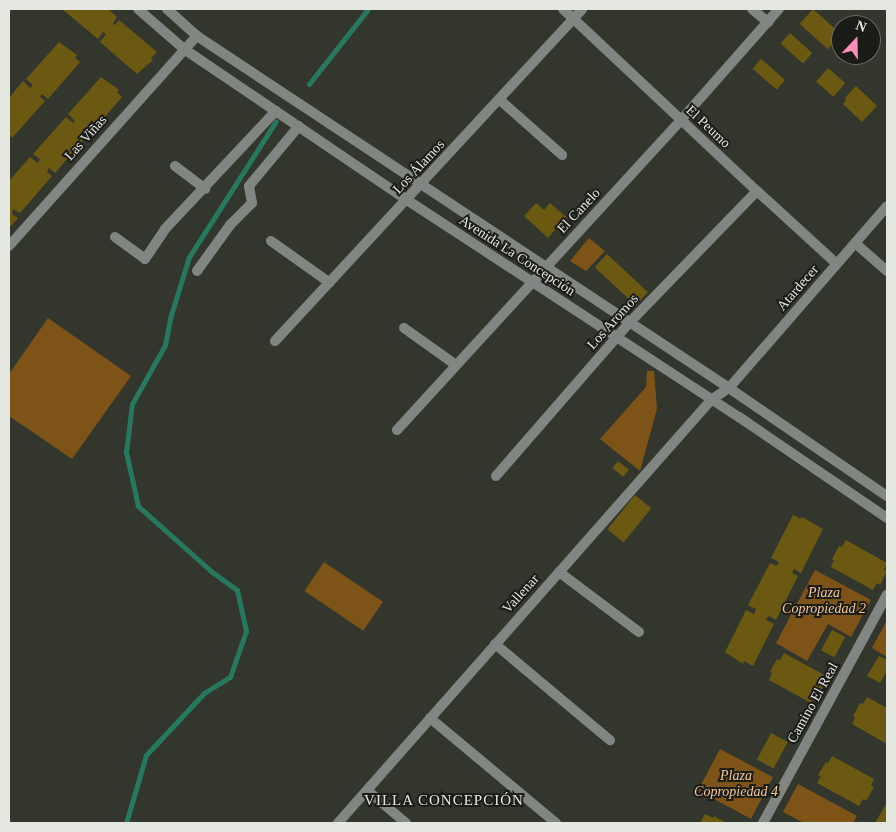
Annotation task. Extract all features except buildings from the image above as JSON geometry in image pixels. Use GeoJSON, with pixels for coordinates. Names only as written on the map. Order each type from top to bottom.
{"type":"FeatureCollection","features":[{"type":"Feature","properties":{"kind":"street","name":"Avenida La Concepción"},"geometry":{"type":"LineString","coordinates":[[138,9],[184,49],[407,200],[712,400],[887,518]]}},
{"type":"Feature","properties":{"kind":"street","name":"Avenida La Concepción"},"geometry":{"type":"LineString","coordinates":[[167,9],[197,36],[546,266],[887,496]]}},
{"type":"Feature","properties":{"kind":"street","name":"El Peumo"},"geometry":{"type":"LineString","coordinates":[[563,9],[837,264]]}},
{"type":"Feature","properties":{"kind":"street","name":"Los Álamos"},"geometry":{"type":"LineString","coordinates":[[275,341],[500,100],[582,9]]}},
{"type":"Feature","properties":{"kind":"street"},"geometry":{"type":"LineString","coordinates":[[752,9],[768,22]]}},
{"type":"Feature","properties":{"kind":"street","name":"El Canelo"},"geometry":{"type":"LineString","coordinates":[[397,430],[681,120],[779,9]]}},
{"type":"Feature","properties":{"kind":"street","name":"Las Viñas"},"geometry":{"type":"LineString","coordinates":[[9,246],[197,36]]}},
{"type":"Feature","properties":{"kind":"street"},"geometry":{"type":"LineString","coordinates":[[500,100],[562,155]]}},
{"type":"Feature","properties":{"kind":"street"},"geometry":{"type":"LineString","coordinates":[[115,237],[145,258],[165,229],[205,189],[276,111]]}},
{"type":"Feature","properties":{"kind":"street"},"geometry":{"type":"LineString","coordinates":[[197,271],[230,225],[252,203],[249,186],[299,126]]}},
{"type":"Feature","properties":{"kind":"street"},"geometry":{"type":"LineString","coordinates":[[175,166],[205,189]]}},
{"type":"Feature","properties":{"kind":"street","name":"Los Aromos"},"geometry":{"type":"LineString","coordinates":[[496,476],[630,322],[757,191]]}},
{"type":"Feature","properties":{"kind":"street","name":"Atardecer"},"geometry":{"type":"LineString","coordinates":[[729,388],[887,206]]}},
{"type":"Feature","properties":{"kind":"street"},"geometry":{"type":"LineString","coordinates":[[271,241],[330,283]]}},
{"type":"Feature","properties":{"kind":"street"},"geometry":{"type":"LineString","coordinates":[[855,243],[887,271]]}},
{"type":"Feature","properties":{"kind":"street"},"geometry":{"type":"LineString","coordinates":[[404,328],[456,365]]}},
{"type":"Feature","properties":{"kind":"street","name":"Vallenar"},"geometry":{"type":"LineString","coordinates":[[338,823],[712,400],[729,388]]}},
{"type":"Feature","properties":{"kind":"street"},"geometry":{"type":"LineString","coordinates":[[559,572],[639,632]]}},
{"type":"Feature","properties":{"kind":"street","name":"Camino El Real"},"geometry":{"type":"LineString","coordinates":[[763,823],[887,596]]}},
{"type":"Feature","properties":{"kind":"street"},"geometry":{"type":"LineString","coordinates":[[495,644],[610,740]]}},
{"type":"Feature","properties":{"kind":"street"},"geometry":{"type":"LineString","coordinates":[[430,718],[556,823]]}},
{"type":"Feature","properties":{"kind":"street"},"geometry":{"type":"LineString","coordinates":[[368,791],[406,823]]}},
{"type":"Feature","properties":{"kind":"green space"},"geometry":{"type":"Polygon","coordinates":[[[589,238],[605,251],[586,271],[570,261],[589,238]]]}},
{"type":"Feature","properties":{"kind":"green space"},"geometry":{"type":"Polygon","coordinates":[[[48,318],[131,376],[72,459],[9,416],[9,374],[48,318]]]}},
{"type":"Feature","properties":{"kind":"green space"},"geometry":{"type":"Polygon","coordinates":[[[647,371],[654,371],[657,409],[640,471],[600,439],[646,387],[647,371]]]}},
{"type":"Feature","properties":{"kind":"green space"},"geometry":{"type":"Polygon","coordinates":[[[324,562],[383,602],[363,631],[304,591],[324,562]]]}},
{"type":"Feature","properties":{"kind":"green space","name":"Plaza Copropiedad 2"},"geometry":{"type":"Polygon","coordinates":[[[815,570],[871,600],[851,637],[828,624],[807,661],[776,643],[815,570]]]}},
{"type":"Feature","properties":{"kind":"green space"},"geometry":{"type":"Polygon","coordinates":[[[887,620],[887,657],[872,648],[887,620]]]}},
{"type":"Feature","properties":{"kind":"green space","name":"Plaza Copropiedad 4"},"geometry":{"type":"Polygon","coordinates":[[[720,749],[773,777],[751,819],[698,790],[720,749]]]}},
{"type":"Feature","properties":{"kind":"green space"},"geometry":{"type":"Polygon","coordinates":[[[798,784],[857,816],[853,823],[804,823],[783,812],[798,784]]]}},
{"type":"Feature","properties":{"kind":"waterway"},"geometry":{"type":"LineString","coordinates":[[309,84],[368,9]]}},
{"type":"Feature","properties":{"kind":"waterway"},"geometry":{"type":"LineString","coordinates":[[126,823],[146,755],[204,693],[230,677],[246,631],[237,590],[211,571],[138,506],[126,452],[132,404],[165,345],[171,315],[189,257],[276,121]]}},
{"type":"Feature","properties":{"kind":"district","name":"VILLA CONCEPCIÓN"},"geometry":{"type":"Point","coordinates":[444,801]}}]}
